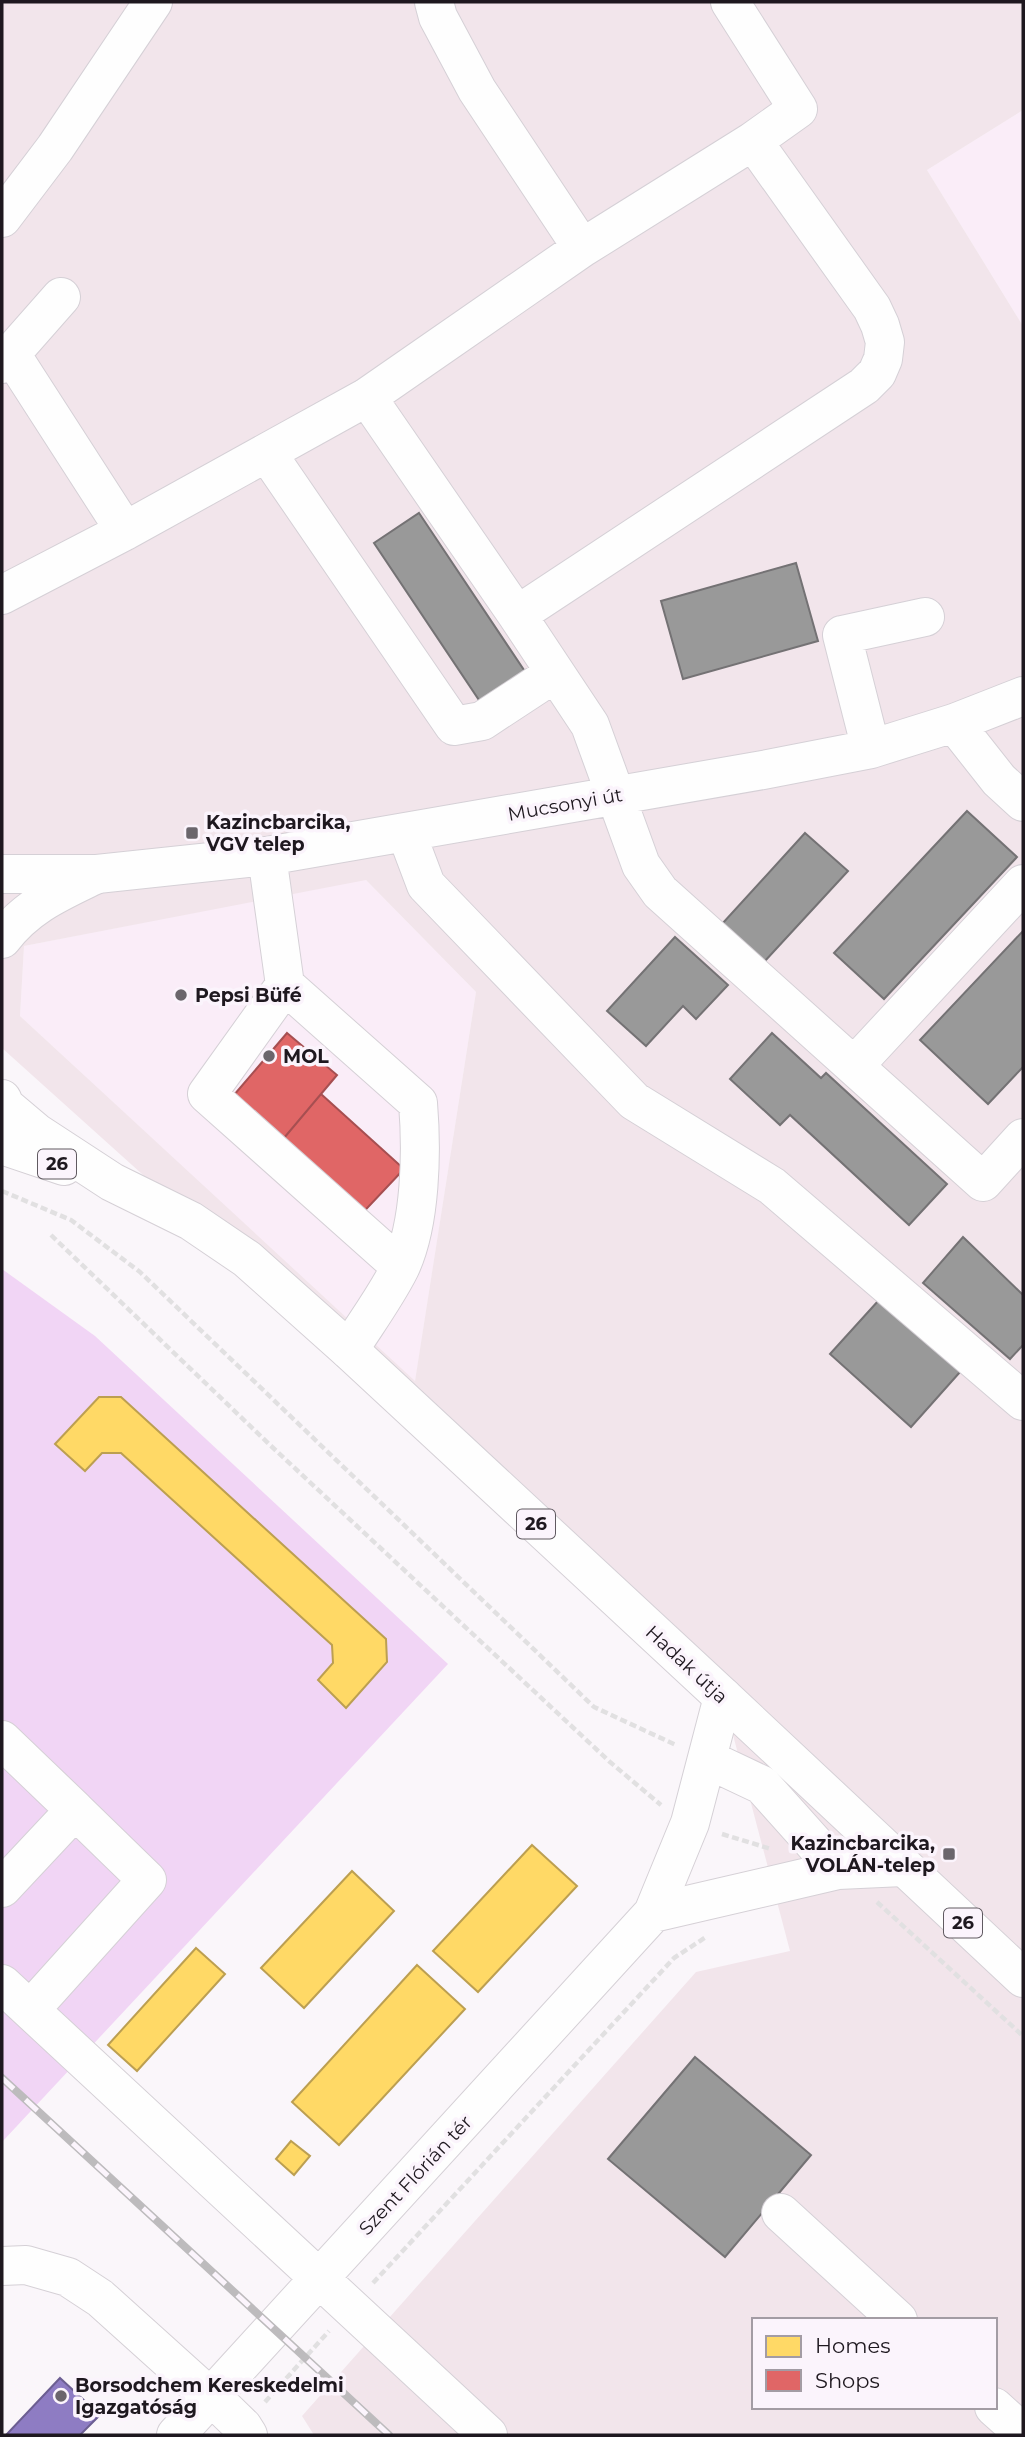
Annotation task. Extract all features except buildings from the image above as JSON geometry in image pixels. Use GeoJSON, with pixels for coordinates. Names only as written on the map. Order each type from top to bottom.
{"type":"FeatureCollection","features":[{"type":"Feature","properties":{"kind":"street"},"geometry":{"type":"LineString","coordinates":[[2,218],[55,148],[153,2]]}},
{"type":"Feature","properties":{"kind":"street"},"geometry":{"type":"LineString","coordinates":[[434,2],[438,17],[477,90],[582,248]]}},
{"type":"Feature","properties":{"kind":"street"},"geometry":{"type":"LineString","coordinates":[[2,595],[125,531],[367,397],[582,248],[753,141],[798,109],[730,2]]}},
{"type":"Feature","properties":{"kind":"street"},"geometry":{"type":"LineString","coordinates":[[517,615],[864,386],[877,373],[883,359],[885,342],[872,308],[753,141]]}},
{"type":"Feature","properties":{"kind":"street"},"geometry":{"type":"LineString","coordinates":[[61,297],[6,359],[125,531]]}},
{"type":"Feature","properties":{"kind":"street"},"geometry":{"type":"LineString","coordinates":[[367,397],[590,726],[641,865],[660,892],[983,1182],[1023,1138]]}},
{"type":"Feature","properties":{"kind":"street"},"geometry":{"type":"LineString","coordinates":[[267,453],[454,726],[482,721],[555,673]]}},
{"type":"Feature","properties":{"kind":"street"},"geometry":{"type":"LineString","coordinates":[[871,749],[842,635],[925,617]]}},
{"type":"Feature","properties":{"kind":"street","name":"Mucsonyi út"},"geometry":{"type":"LineString","coordinates":[[97,874],[267,856],[871,749],[954,723],[1023,696]]}},
{"type":"Feature","properties":{"kind":"street"},"geometry":{"type":"LineString","coordinates":[[954,723],[999,780],[1023,802]]}},
{"type":"Feature","properties":{"kind":"street"},"geometry":{"type":"LineString","coordinates":[[406,832],[426,885],[634,1101],[772,1186],[1023,1401]]}},
{"type":"Feature","properties":{"kind":"street"},"geometry":{"type":"LineString","coordinates":[[267,856],[285,985],[418,1103],[421,1140],[411,1231],[400,1266],[349,1350]]}},
{"type":"Feature","properties":{"kind":"street"},"geometry":{"type":"LineString","coordinates":[[2,874],[97,874]]}},
{"type":"Feature","properties":{"kind":"street"},"geometry":{"type":"LineString","coordinates":[[2,939],[17,919],[44,900],[97,874]]}},
{"type":"Feature","properties":{"kind":"street"},"geometry":{"type":"LineString","coordinates":[[855,1066],[1023,884]]}},
{"type":"Feature","properties":{"kind":"street"},"geometry":{"type":"LineString","coordinates":[[285,985],[207,1094],[400,1266]]}},
{"type":"Feature","properties":{"kind":"street"},"geometry":{"type":"LineString","coordinates":[[2,1099],[5,1106],[37,1133],[112,1182]]}},
{"type":"Feature","properties":{"kind":"street","name":"26"},"geometry":{"type":"LineString","coordinates":[[2,1145],[112,1182],[191,1221],[247,1259],[349,1350]]}},
{"type":"Feature","properties":{"kind":"street","name":"Hadak útja"},"geometry":{"type":"LineString","coordinates":[[349,1350],[1023,1978]]}},
{"type":"Feature","properties":{"kind":"street","name":"Szent Flórián tér"},"geometry":{"type":"LineString","coordinates":[[176,2435],[653,1913],[690,1823],[723,1697]]}},
{"type":"Feature","properties":{"kind":"street"},"geometry":{"type":"LineString","coordinates":[[2,1740],[147,1880],[30,2010]]}},
{"type":"Feature","properties":{"kind":"street"},"geometry":{"type":"LineString","coordinates":[[707,1759],[762,1785],[838,1870]]}},
{"type":"Feature","properties":{"kind":"street"},"geometry":{"type":"LineString","coordinates":[[2,1888],[75,1810]]}},
{"type":"Feature","properties":{"kind":"street"},"geometry":{"type":"LineString","coordinates":[[653,1913],[838,1870],[903,1867]]}},
{"type":"Feature","properties":{"kind":"street"},"geometry":{"type":"LineString","coordinates":[[2,1984],[488,2435]]}},
{"type":"Feature","properties":{"kind":"street"},"geometry":{"type":"LineString","coordinates":[[781,2213],[896,2318]]}},
{"type":"Feature","properties":{"kind":"street"},"geometry":{"type":"LineString","coordinates":[[2,2266],[26,2265],[68,2277],[100,2298],[246,2431]]}},
{"type":"Feature","properties":{"kind":"street"},"geometry":{"type":"LineString","coordinates":[[997,2409],[1023,2433]]}},
{"type":"Feature","properties":{"kind":"path"},"geometry":{"type":"LineString","coordinates":[[2,1191],[71,1220],[140,1272],[594,1707],[707,1759]]}},
{"type":"Feature","properties":{"kind":"path"},"geometry":{"type":"LineString","coordinates":[[51,1235],[280,1455],[654,1801],[690,1823],[776,1851]]}},
{"type":"Feature","properties":{"kind":"path"},"geometry":{"type":"LineString","coordinates":[[877,1902],[1023,2036]]}},
{"type":"Feature","properties":{"kind":"path"},"geometry":{"type":"LineString","coordinates":[[246,2431],[351,2308],[674,1958],[707,1937]]}},
{"type":"Feature","properties":{"kind":"shaded area"},"geometry":{"type":"Polygon","coordinates":[[[2,2],[1023,2],[1023,110],[927,170],[1023,326],[1023,2435],[314,2435],[302,2416],[696,1972],[790,1951],[723,1697],[2,1048],[2,2]],[[366,880],[24,946],[20,1016],[415,1381],[476,992],[366,880]]]}},
{"type":"Feature","properties":{"kind":"shaded area"},"geometry":{"type":"Polygon","coordinates":[[[1023,110],[1023,326],[927,170],[1023,110]]]}},
{"type":"Feature","properties":{"kind":"shaded area"},"geometry":{"type":"Polygon","coordinates":[[[365,879],[476,992],[415,1382],[20,1016],[24,946],[365,879]]]}},
{"type":"Feature","properties":{"kind":"shaded area"},"geometry":{"type":"Polygon","coordinates":[[[2,1269],[95,1336],[448,1664],[2,2142],[2,1269]]]}},
{"type":"Feature","properties":{"kind":"railway"},"geometry":{"type":"LineString","coordinates":[[2,2078],[389,2435]]}},
{"type":"Feature","properties":{"kind":"place","name":"Kazincbarcika, VGV telep"},"geometry":{"type":"Point","coordinates":[192,833]}},
{"type":"Feature","properties":{"kind":"place","name":"Pepsi Büfé"},"geometry":{"type":"Point","coordinates":[181,995]}},
{"type":"Feature","properties":{"kind":"place","name":"MOL"},"geometry":{"type":"Point","coordinates":[269,1056]}},
{"type":"Feature","properties":{"kind":"place","name":"Kazincbarcika, VOLÁN-telep"},"geometry":{"type":"Point","coordinates":[949,1854]}},
{"type":"Feature","properties":{"kind":"place","name":"Borsodchem Kereskedelmi Igazgatóság"},"geometry":{"type":"Point","coordinates":[61,2396]}}]}
